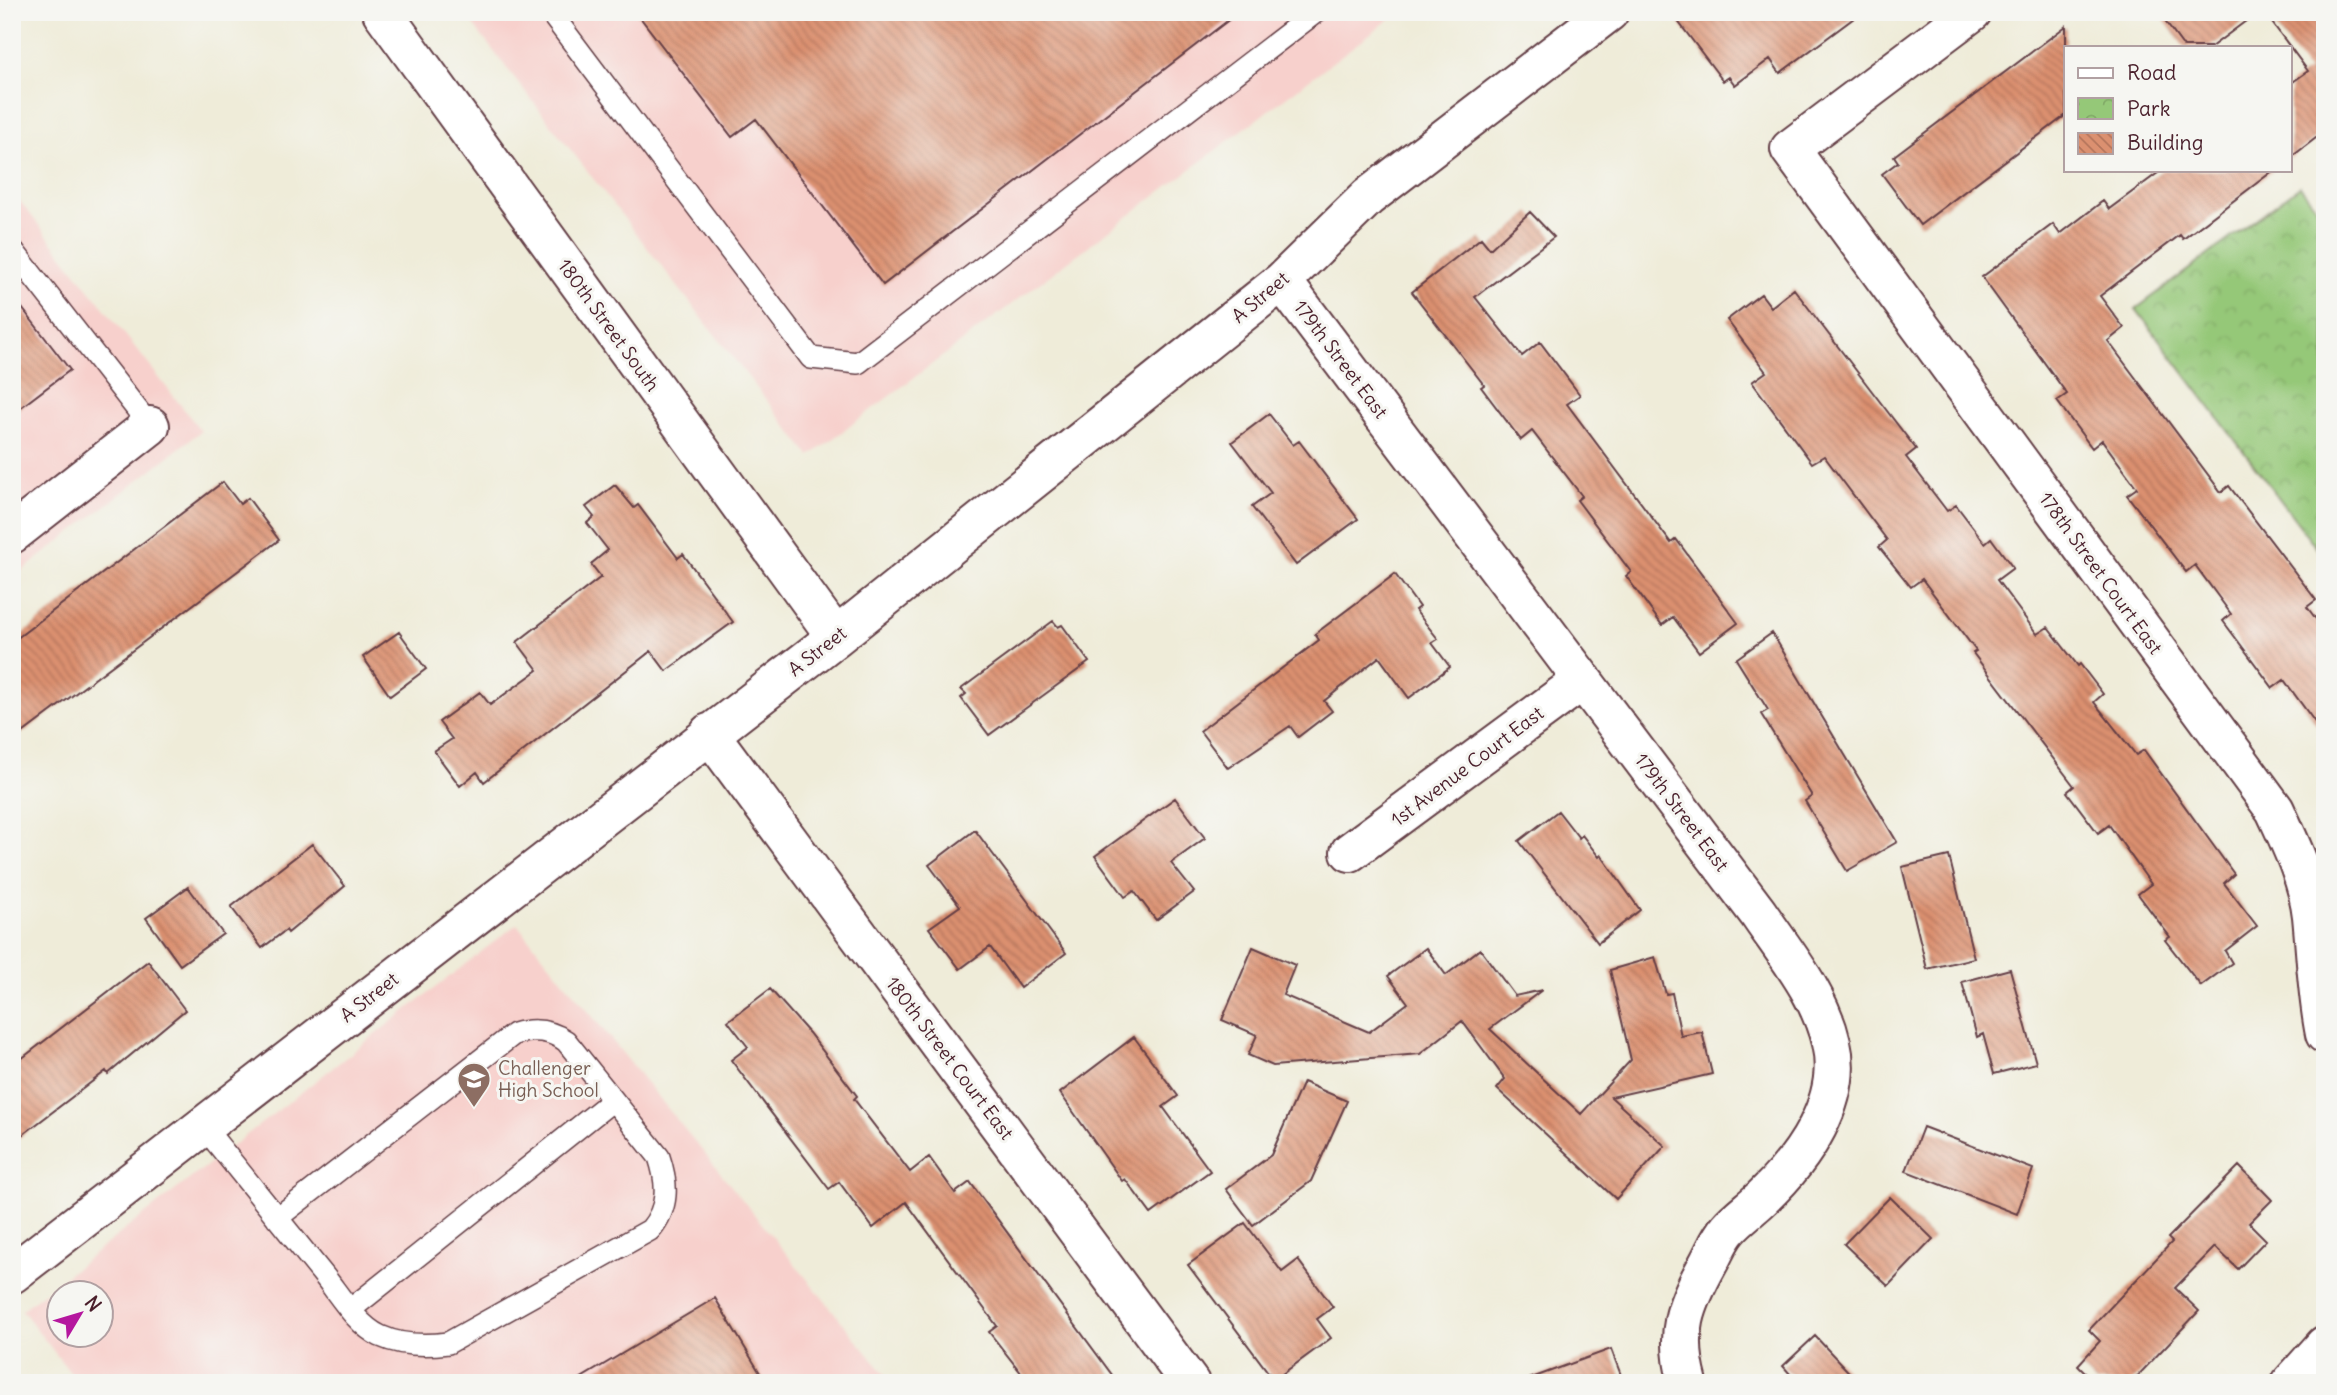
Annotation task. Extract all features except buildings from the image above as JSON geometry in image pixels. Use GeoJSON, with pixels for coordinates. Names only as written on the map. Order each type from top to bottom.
{"type":"FeatureCollection","features":[{"type":"Feature","properties":{"kind":"street","name":"180th Street South"},"geometry":{"type":"LineString","coordinates":[[382,12],[836,637]]}},
{"type":"Feature","properties":{"kind":"street","name":"A Street"},"geometry":{"type":"LineString","coordinates":[[12,1274],[836,637],[1282,281],[1368,197],[1609,12]]}},
{"type":"Feature","properties":{"kind":"street","name":"178th Street Court East"},"geometry":{"type":"LineString","coordinates":[[1972,12],[1790,149],[2275,810],[2315,891],[2312,915],[2318,998],[2325,1034]]}},
{"type":"Feature","properties":{"kind":"street","name":"179th Street East"},"geometry":{"type":"LineString","coordinates":[[1282,281],[1758,913],[1808,988],[1831,1041],[1834,1060],[1833,1091],[1820,1121],[1789,1168],[1765,1195],[1727,1230],[1686,1308],[1680,1338],[1688,1383]]}},
{"type":"Feature","properties":{"kind":"street"},"geometry":{"type":"LineString","coordinates":[[12,534],[150,426]]}},
{"type":"Feature","properties":{"kind":"street","name":"1st Avenue Court East"},"geometry":{"type":"LineString","coordinates":[[1350,852],[1583,680]]}},
{"type":"Feature","properties":{"kind":"street","name":"180th Street Court East"},"geometry":{"type":"LineString","coordinates":[[709,733],[1190,1383]]}},
{"type":"Feature","properties":{"kind":"street"},"geometry":{"type":"LineString","coordinates":[[2291,1383],[2325,1345]]}},
{"type":"Feature","properties":{"kind":"lane"},"geometry":{"type":"LineString","coordinates":[[559,12],[554,16],[811,358],[858,363],[1316,12]]}},
{"type":"Feature","properties":{"kind":"lane"},"geometry":{"type":"LineString","coordinates":[[12,249],[150,426]]}},
{"type":"Feature","properties":{"kind":"lane"},"geometry":{"type":"LineString","coordinates":[[203,1126],[277,1218],[351,1309],[377,1335],[398,1343],[426,1346],[448,1343],[650,1230],[660,1218],[665,1203],[664,1174],[659,1157],[566,1041],[553,1032],[528,1030],[514,1034],[277,1218]]}},
{"type":"Feature","properties":{"kind":"lane"},"geometry":{"type":"LineString","coordinates":[[351,1309],[613,1100]]}},
{"type":"Feature","properties":{"kind":"shaded area"},"geometry":{"type":"Polygon","coordinates":[[[463,12],[1399,12],[810,456],[463,12]]]}},
{"type":"Feature","properties":{"kind":"shaded area"},"geometry":{"type":"Polygon","coordinates":[[[12,191],[201,431],[12,579],[12,191]]]}},
{"type":"Feature","properties":{"kind":"shaded area","name":"Challenger High School"},"geometry":{"type":"Polygon","coordinates":[[[517,924],[892,1383],[78,1383],[53,1350],[116,1350],[116,1280],[60,1280],[517,924]]]}},
{"type":"Feature","properties":{"kind":"shaded area","name":"Challenger High School"},"geometry":{"type":"Polygon","coordinates":[[[46,1291],[46,1341],[22,1310],[46,1291]]]}},
{"type":"Feature","properties":{"kind":"green space"},"geometry":{"type":"Polygon","coordinates":[[[2300,186],[2325,219],[2325,559],[2136,309],[2300,186]]]}},
{"type":"Feature","properties":{"kind":"place","name":"Challenger High School"},"geometry":{"type":"Point","coordinates":[474,1109]}}]}
